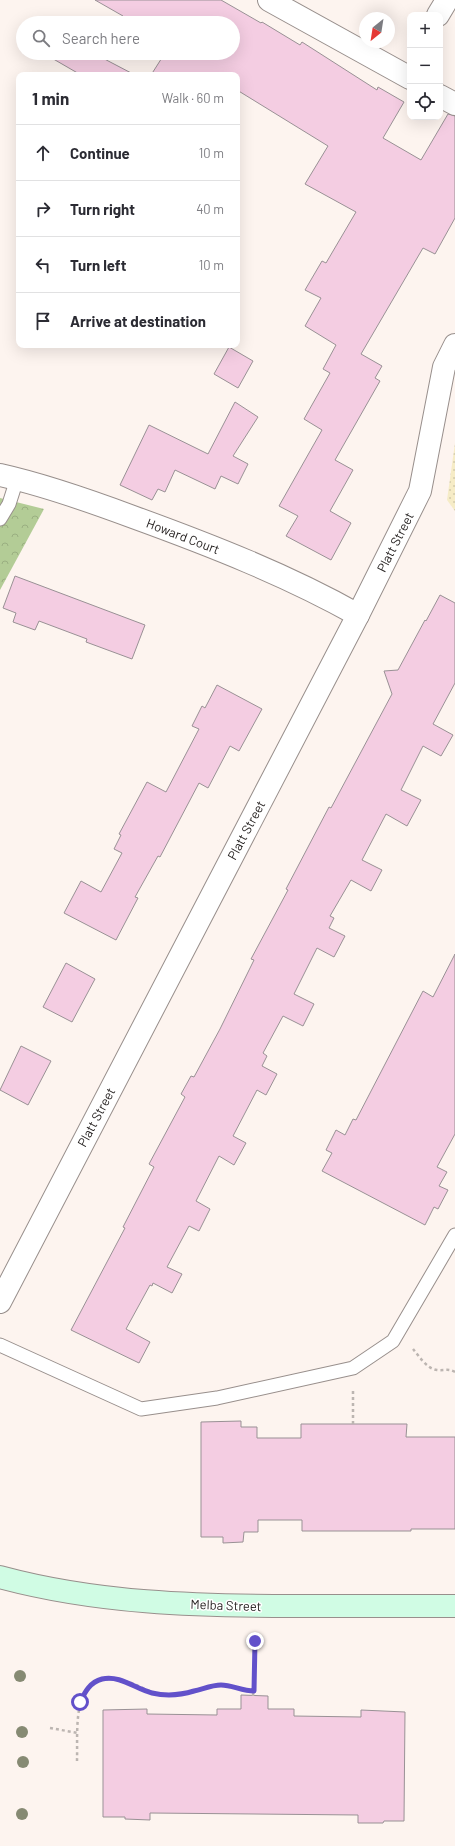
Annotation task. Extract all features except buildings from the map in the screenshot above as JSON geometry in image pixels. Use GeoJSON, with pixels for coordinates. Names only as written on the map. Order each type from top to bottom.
{"type":"FeatureCollection","features":[{"type":"Feature","properties":{"kind":"main road","name":"Melba Street"},"geometry":{"type":"LineString","coordinates":[[0,1577],[21,1583],[121,1600],[222,1606],[455,1606]]}},
{"type":"Feature","properties":{"kind":"street"},"geometry":{"type":"LineString","coordinates":[[270,0],[407,72]]}},
{"type":"Feature","properties":{"kind":"street"},"geometry":{"type":"LineString","coordinates":[[440,12],[447,0]]}},
{"type":"Feature","properties":{"kind":"street"},"geometry":{"type":"LineString","coordinates":[[443,98],[455,104]]}},
{"type":"Feature","properties":{"kind":"street","name":"Platt Street"},"geometry":{"type":"LineString","coordinates":[[0,1302],[358,615],[420,491],[444,367],[455,345]]}},
{"type":"Feature","properties":{"kind":"street","name":"Howard Court"},"geometry":{"type":"LineString","coordinates":[[9,477],[108,508],[204,542],[329,599],[358,615]]}},
{"type":"Feature","properties":{"kind":"lane"},"geometry":{"type":"LineString","coordinates":[[0,519],[9,504],[9,477]]}},
{"type":"Feature","properties":{"kind":"lane"},"geometry":{"type":"LineString","coordinates":[[0,1345],[141,1409],[217,1398],[353,1368],[393,1341],[455,1235]]}},
{"type":"Feature","properties":{"kind":"path"},"geometry":{"type":"LineString","coordinates":[[398,1333],[429,1366],[435,1370],[447,1369],[455,1372]]}},
{"type":"Feature","properties":{"kind":"path"},"geometry":{"type":"LineString","coordinates":[[352,1424],[353,1368]]}},
{"type":"Feature","properties":{"kind":"path"},"geometry":{"type":"LineString","coordinates":[[253,1696],[255,1641]]}},
{"type":"Feature","properties":{"kind":"path"},"geometry":{"type":"LineString","coordinates":[[77,1761],[80,1702],[85,1690],[92,1684],[102,1679],[126,1681],[152,1692],[168,1694],[192,1692],[220,1685],[231,1686],[243,1691],[254,1691]]}},
{"type":"Feature","properties":{"kind":"path"},"geometry":{"type":"LineString","coordinates":[[50,1728],[78,1733]]}},
{"type":"Feature","properties":{"kind":"sand"},"geometry":{"type":"Polygon","coordinates":[[[455,443],[455,511],[447,500],[455,443]]]}},
{"type":"Feature","properties":{"kind":"green space"},"geometry":{"type":"Polygon","coordinates":[[[0,498],[44,509],[0,590],[0,498]]]}},
{"type":"Feature","properties":{"kind":"route"},"geometry":{"type":"LineString","coordinates":[[80,1702],[85,1690],[92,1684],[102,1679],[126,1681],[152,1692],[168,1694],[192,1692],[220,1685],[231,1686],[243,1691],[254,1691],[255,1641]]}}]}
